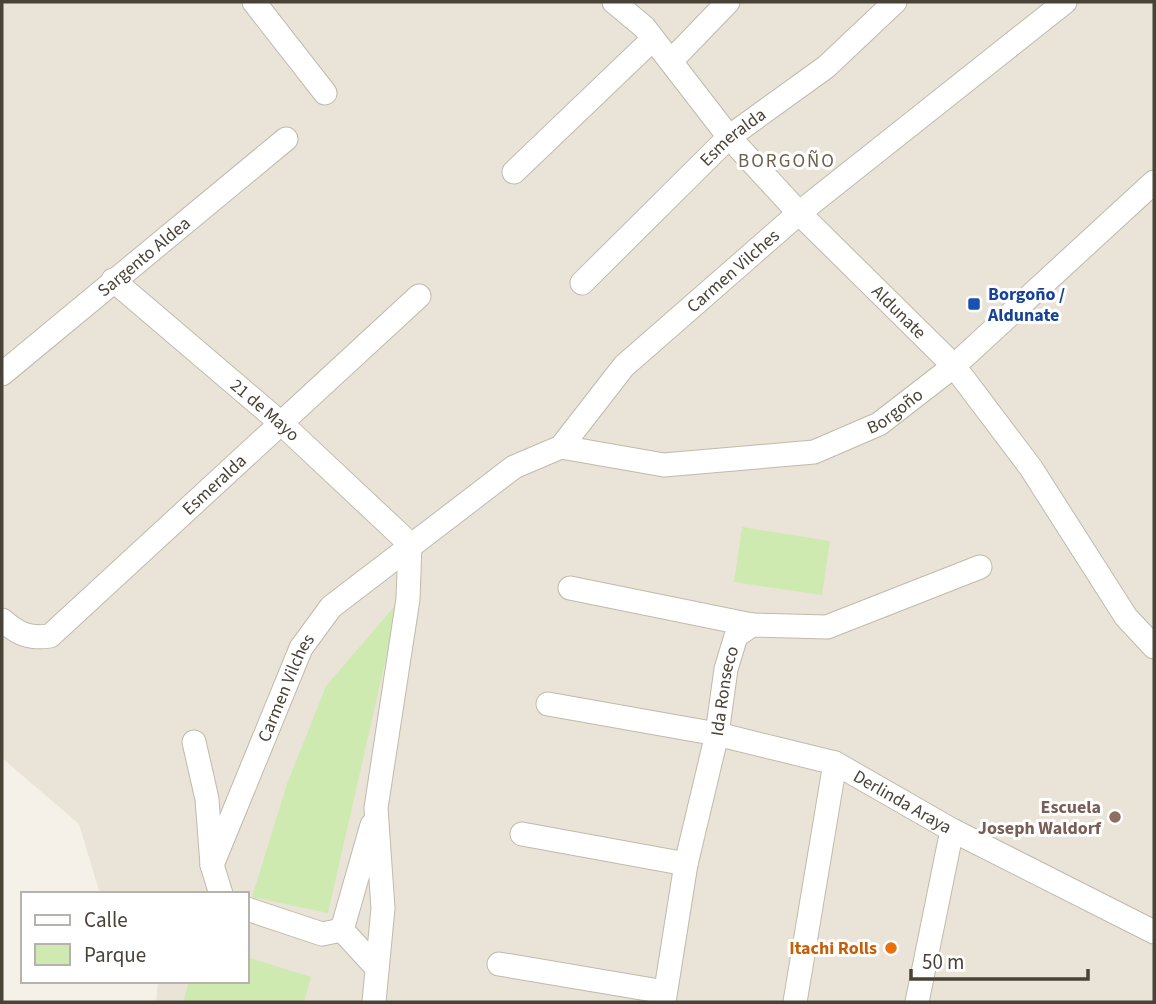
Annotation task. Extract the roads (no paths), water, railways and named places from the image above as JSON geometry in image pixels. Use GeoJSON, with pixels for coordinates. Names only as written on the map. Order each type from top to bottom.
{"type":"FeatureCollection","features":[{"type":"Feature","properties":{"kind":"street"},"geometry":{"type":"LineString","coordinates":[[254,2],[325,93]]}},
{"type":"Feature","properties":{"kind":"street","name":"Aldunate"},"geometry":{"type":"LineString","coordinates":[[614,2],[644,27],[729,137],[799,214],[954,366],[1031,468],[1126,617],[1154,647]]}},
{"type":"Feature","properties":{"kind":"street"},"geometry":{"type":"LineString","coordinates":[[672,60],[728,2]]}},
{"type":"Feature","properties":{"kind":"street","name":"Esmeralda"},"geometry":{"type":"LineString","coordinates":[[582,283],[729,137],[826,66],[895,2]]}},
{"type":"Feature","properties":{"kind":"street","name":"Carmen Vilches"},"geometry":{"type":"LineString","coordinates":[[212,865],[301,648],[331,607],[514,467],[561,447],[624,366],[799,214],[1065,2]]}},
{"type":"Feature","properties":{"kind":"street"},"geometry":{"type":"LineString","coordinates":[[514,172],[653,39]]}},
{"type":"Feature","properties":{"kind":"street","name":"Sargento Aldea"},"geometry":{"type":"LineString","coordinates":[[2,374],[113,280],[260,164],[286,139]]}},
{"type":"Feature","properties":{"kind":"street","name":"Borgoño"},"geometry":{"type":"LineString","coordinates":[[561,447],[664,465],[814,452],[879,424],[954,366],[1154,182]]}},
{"type":"Feature","properties":{"kind":"street","name":"21 de Mayo"},"geometry":{"type":"LineString","coordinates":[[113,280],[282,424],[410,544]]}},
{"type":"Feature","properties":{"kind":"street","name":"Esmeralda"},"geometry":{"type":"LineString","coordinates":[[2,620],[17,633],[33,639],[50,636],[419,296]]}},
{"type":"Feature","properties":{"kind":"street"},"geometry":{"type":"LineString","coordinates":[[342,930],[376,808],[408,599],[410,544]]}},
{"type":"Feature","properties":{"kind":"street","name":"Ida Ronseco"},"geometry":{"type":"LineString","coordinates":[[664,997],[686,864],[717,734],[726,669],[736,636],[752,625],[827,628],[980,567]]}},
{"type":"Feature","properties":{"kind":"street"},"geometry":{"type":"LineString","coordinates":[[570,588],[752,625]]}},
{"type":"Feature","properties":{"kind":"street","name":"Derlinda Araya"},"geometry":{"type":"LineString","coordinates":[[548,704],[717,734],[835,763],[952,830],[1154,932]]}},
{"type":"Feature","properties":{"kind":"street"},"geometry":{"type":"LineString","coordinates":[[194,742],[207,799],[212,865],[220,892]]}},
{"type":"Feature","properties":{"kind":"street"},"geometry":{"type":"LineString","coordinates":[[795,1002],[835,763]]}},
{"type":"Feature","properties":{"kind":"street"},"geometry":{"type":"LineString","coordinates":[[374,1002],[383,908],[376,808]]}},
{"type":"Feature","properties":{"kind":"street"},"geometry":{"type":"LineString","coordinates":[[917,1002],[952,830]]}},
{"type":"Feature","properties":{"kind":"street"},"geometry":{"type":"LineString","coordinates":[[522,834],[686,864]]}},
{"type":"Feature","properties":{"kind":"street"},"geometry":{"type":"LineString","coordinates":[[248,909],[322,934],[342,930]]}},
{"type":"Feature","properties":{"kind":"street"},"geometry":{"type":"LineString","coordinates":[[342,930],[377,968]]}},
{"type":"Feature","properties":{"kind":"street"},"geometry":{"type":"LineString","coordinates":[[499,964],[664,997]]}},
{"type":"Feature","properties":{"kind":"place","name":"Borgoño / Aldunate"},"geometry":{"type":"Point","coordinates":[974,304]}},
{"type":"Feature","properties":{"kind":"place","name":"Escuela Joseph Waldorf"},"geometry":{"type":"Point","coordinates":[1115,817]}},
{"type":"Feature","properties":{"kind":"place","name":"Itachi Rolls"},"geometry":{"type":"Point","coordinates":[891,948]}},
{"type":"Feature","properties":{"kind":"district","name":"BORGOÑO"},"geometry":{"type":"Point","coordinates":[787,160]}}]}
